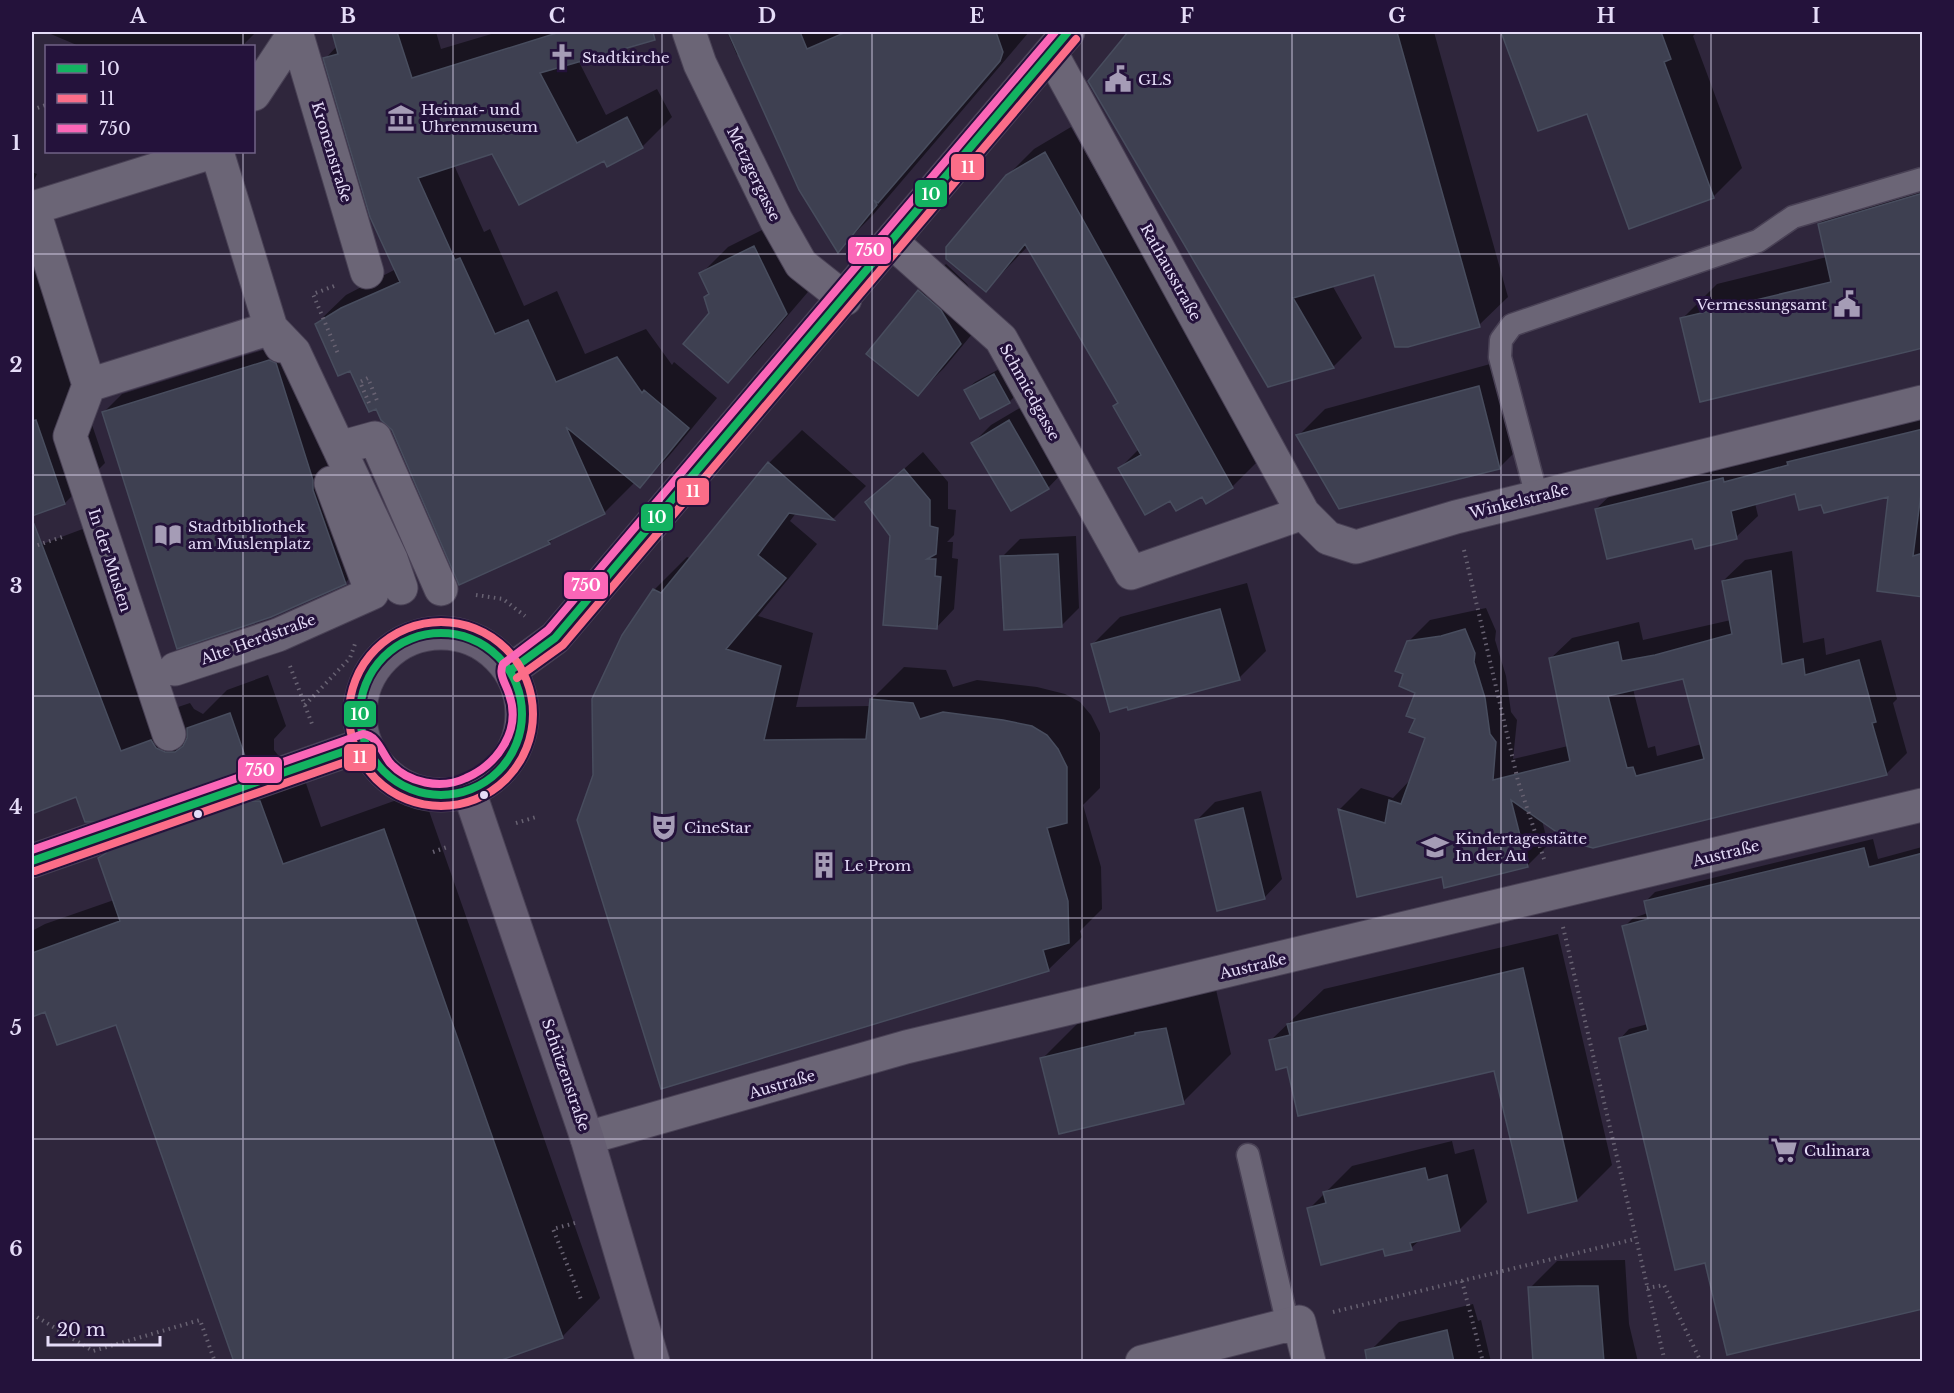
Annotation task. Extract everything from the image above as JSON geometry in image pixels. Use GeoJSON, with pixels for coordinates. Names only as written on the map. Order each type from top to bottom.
{"type":"FeatureCollection","features":[{"type":"Feature","properties":{"kind":"main road"},"geometry":{"type":"LineString","coordinates":[[511,670],[555,638],[845,299],[1053,39]]}},
{"type":"Feature","properties":{"kind":"main road"},"geometry":{"type":"LineString","coordinates":[[433,632],[463,634],[490,648],[511,670],[522,697],[522,726],[512,754],[494,777],[469,791],[444,796],[427,794],[397,783],[378,766],[365,744],[359,714],[364,685],[380,659],[404,640],[433,632]]}},
{"type":"Feature","properties":{"kind":"main road"},"geometry":{"type":"LineString","coordinates":[[254,783],[365,744]]}},
{"type":"Feature","properties":{"kind":"main road","name":"Schützenstraße"},"geometry":{"type":"LineString","coordinates":[[469,791],[587,1138],[653,1362]]}},
{"type":"Feature","properties":{"kind":"main road"},"geometry":{"type":"LineString","coordinates":[[32,861],[92,840]]}},
{"type":"Feature","properties":{"kind":"street","name":"Kronenstraße"},"geometry":{"type":"LineString","coordinates":[[255,92],[295,32]]}},
{"type":"Feature","properties":{"kind":"street","name":"Kronenstraße"},"geometry":{"type":"LineString","coordinates":[[295,32],[368,272]]}},
{"type":"Feature","properties":{"kind":"street","name":"Metzgergasse"},"geometry":{"type":"LineString","coordinates":[[689,32],[705,75],[776,220],[801,264],[845,299]]}},
{"type":"Feature","properties":{"kind":"street","name":"Rathausstraße"},"geometry":{"type":"LineString","coordinates":[[1053,39],[1303,513]]}},
{"type":"Feature","properties":{"kind":"street"},"geometry":{"type":"LineString","coordinates":[[209,153],[32,208],[89,386],[278,341]]}},
{"type":"Feature","properties":{"kind":"street"},"geometry":{"type":"LineString","coordinates":[[217,153],[278,341],[294,352],[391,559],[387,591]]}},
{"type":"Feature","properties":{"kind":"street","name":"Schmiedgasse"},"geometry":{"type":"LineString","coordinates":[[892,242],[1000,339],[1131,573],[1303,513]]}},
{"type":"Feature","properties":{"kind":"street","name":"In der Muslen"},"geometry":{"type":"LineString","coordinates":[[89,386],[70,435],[169,734]]}},
{"type":"Feature","properties":{"kind":"street","name":"Winkelstraße"},"geometry":{"type":"LineString","coordinates":[[1303,513],[1328,538],[1356,547],[1456,517],[1923,402]]}},
{"type":"Feature","properties":{"kind":"street"},"geometry":{"type":"LineString","coordinates":[[339,448],[375,438],[441,589]]}},
{"type":"Feature","properties":{"kind":"street"},"geometry":{"type":"LineString","coordinates":[[332,483],[387,591]]}},
{"type":"Feature","properties":{"kind":"street","name":"Alte Herdstraße"},"geometry":{"type":"LineString","coordinates":[[175,669],[278,635],[387,591]]}},
{"type":"Feature","properties":{"kind":"street","name":"Austraße"},"geometry":{"type":"LineString","coordinates":[[587,1138],[906,1047],[1923,805]]}},
{"type":"Feature","properties":{"kind":"street"},"geometry":{"type":"LineString","coordinates":[[1153,1360],[1294,1324],[1309,1362]]}},
{"type":"Feature","properties":{"kind":"lane"},"geometry":{"type":"LineString","coordinates":[[1537,497],[1500,357],[1501,340],[1512,325],[1758,241],[1792,217],[1923,179]]}},
{"type":"Feature","properties":{"kind":"lane"},"geometry":{"type":"LineString","coordinates":[[1248,1155],[1294,1324]]}},
{"type":"Feature","properties":{"kind":"path"},"geometry":{"type":"LineString","coordinates":[[343,367],[313,294],[368,272]]}},
{"type":"Feature","properties":{"kind":"path"},"geometry":{"type":"LineString","coordinates":[[360,382],[371,408]]}},
{"type":"Feature","properties":{"kind":"path"},"geometry":{"type":"LineString","coordinates":[[1456,517],[1518,782],[1556,894],[1665,1362]]}},
{"type":"Feature","properties":{"kind":"path"},"geometry":{"type":"LineString","coordinates":[[305,705],[350,658],[387,591]]}},
{"type":"Feature","properties":{"kind":"path"},"geometry":{"type":"LineString","coordinates":[[278,635],[310,719]]}},
{"type":"Feature","properties":{"kind":"path"},"geometry":{"type":"LineString","coordinates":[[514,823],[536,817]]}},
{"type":"Feature","properties":{"kind":"path"},"geometry":{"type":"LineString","coordinates":[[433,852],[454,844]]}},
{"type":"Feature","properties":{"kind":"path"},"geometry":{"type":"LineString","coordinates":[[582,1302],[553,1229],[585,1220]]}},
{"type":"Feature","properties":{"kind":"path"},"geometry":{"type":"LineString","coordinates":[[1294,1324],[1635,1239]]}},
{"type":"Feature","properties":{"kind":"path"},"geometry":{"type":"LineString","coordinates":[[1462,1281],[1483,1362]]}},
{"type":"Feature","properties":{"kind":"path"},"geometry":{"type":"LineString","coordinates":[[1647,1288],[1664,1285],[1701,1362]]}},
{"type":"Feature","properties":{"kind":"path"},"geometry":{"type":"LineString","coordinates":[[32,1314],[93,1351],[200,1320],[215,1362]]}},
{"type":"Feature","properties":{"kind":"building"},"geometry":{"type":"Polygon","coordinates":[[[332,32],[397,32],[412,78],[560,32],[653,32],[655,40],[540,73],[577,143],[627,117],[643,148],[607,167],[604,161],[519,205],[492,154],[418,178],[455,260],[460,258],[495,334],[528,320],[556,382],[617,357],[642,393],[644,390],[689,428],[640,488],[566,427],[605,514],[548,541],[550,544],[459,585],[392,430],[381,420],[376,409],[369,412],[350,371],[338,376],[315,324],[341,308],[400,282],[370,217],[323,58],[338,54],[332,32]]]}},
{"type":"Feature","properties":{"kind":"building"},"geometry":{"type":"Polygon","coordinates":[[[728,32],[800,32],[807,49],[846,32],[996,32],[1003,52],[1000,61],[878,203],[874,200],[877,205],[838,253],[799,190],[728,32]]]}},
{"type":"Feature","properties":{"kind":"building"},"geometry":{"type":"Polygon","coordinates":[[[1128,32],[1397,32],[1480,327],[1408,347],[1395,347],[1374,275],[1293,298],[1334,368],[1268,387],[1088,81],[1128,32]]]}},
{"type":"Feature","properties":{"kind":"building"},"geometry":{"type":"Polygon","coordinates":[[[1501,32],[1661,32],[1671,59],[1664,62],[1714,198],[1629,229],[1587,114],[1538,131],[1501,32]]]}},
{"type":"Feature","properties":{"kind":"building"},"geometry":{"type":"Polygon","coordinates":[[[1045,152],[1233,488],[1206,504],[1202,497],[1176,511],[1170,501],[1145,515],[1118,468],[1141,455],[1113,406],[1118,403],[1025,244],[986,292],[946,259],[946,247],[1006,175],[1045,152]]]}},
{"type":"Feature","properties":{"kind":"building"},"geometry":{"type":"Polygon","coordinates":[[[1923,193],[1923,348],[1700,402],[1680,318],[1831,282],[1818,224],[1923,193]]]}},
{"type":"Feature","properties":{"kind":"building"},"geometry":{"type":"Polygon","coordinates":[[[754,246],[787,314],[728,383],[683,344],[709,313],[704,297],[709,294],[699,273],[754,246]]]}},
{"type":"Feature","properties":{"kind":"building"},"geometry":{"type":"Polygon","coordinates":[[[918,290],[941,310],[961,344],[918,396],[866,354],[918,290]]]}},
{"type":"Feature","properties":{"kind":"building"},"geometry":{"type":"Polygon","coordinates":[[[269,360],[276,363],[313,480],[313,490],[346,584],[271,617],[177,649],[102,412],[269,360]]]}},
{"type":"Feature","properties":{"kind":"building"},"geometry":{"type":"Polygon","coordinates":[[[994,374],[1010,403],[980,419],[964,390],[994,374]]]}},
{"type":"Feature","properties":{"kind":"building"},"geometry":{"type":"Polygon","coordinates":[[[1479,386],[1500,469],[1339,509],[1296,435],[1479,386]]]}},
{"type":"Feature","properties":{"kind":"building"},"geometry":{"type":"Polygon","coordinates":[[[36,420],[65,504],[32,516],[32,421],[36,420]]]}},
{"type":"Feature","properties":{"kind":"building"},"geometry":{"type":"Polygon","coordinates":[[[1009,420],[1049,489],[1011,511],[971,443],[1009,420]]]}},
{"type":"Feature","properties":{"kind":"building"},"geometry":{"type":"Polygon","coordinates":[[[1923,429],[1923,478],[1913,556],[1923,553],[1923,597],[1877,591],[1888,497],[1824,513],[1821,505],[1799,510],[1795,494],[1731,511],[1737,539],[1695,549],[1692,539],[1607,559],[1595,509],[1723,478],[1724,482],[1788,465],[1787,462],[1923,429]]]}},
{"type":"Feature","properties":{"kind":"building","name":"Le Prom"},"geometry":{"type":"Polygon","coordinates":[[[768,462],[834,520],[789,513],[758,555],[786,578],[726,649],[781,666],[764,740],[866,739],[870,699],[913,703],[920,719],[943,712],[1032,726],[1047,735],[1058,749],[1067,767],[1067,823],[1047,828],[1068,901],[1069,943],[1043,950],[1049,971],[661,1089],[577,820],[593,775],[592,699],[622,635],[653,589],[661,593],[768,462]]]}},
{"type":"Feature","properties":{"kind":"building"},"geometry":{"type":"Polygon","coordinates":[[[904,469],[930,500],[930,526],[938,528],[936,554],[927,559],[936,559],[935,576],[941,577],[937,629],[883,625],[890,536],[865,502],[904,469]]]}},
{"type":"Feature","properties":{"kind":"building"},"geometry":{"type":"Polygon","coordinates":[[[34,524],[121,751],[151,740],[156,748],[165,752],[175,752],[183,746],[187,738],[187,728],[230,713],[248,765],[239,771],[236,789],[242,798],[260,801],[283,864],[384,829],[563,1338],[496,1362],[234,1362],[116,1025],[57,1045],[45,1012],[32,1017],[32,953],[120,921],[98,858],[106,853],[110,844],[110,834],[105,826],[96,822],[85,822],[76,797],[32,814],[32,525],[34,524]]]}},
{"type":"Feature","properties":{"kind":"building"},"geometry":{"type":"Polygon","coordinates":[[[1058,554],[1062,627],[1004,630],[1000,556],[1058,554]]]}},
{"type":"Feature","properties":{"kind":"building"},"geometry":{"type":"Polygon","coordinates":[[[1771,571],[1782,664],[1803,659],[1805,675],[1859,660],[1876,722],[1872,723],[1887,775],[1593,848],[1571,842],[1511,800],[1528,867],[1444,888],[1442,877],[1357,897],[1338,809],[1385,823],[1389,800],[1401,804],[1425,738],[1409,732],[1415,719],[1406,716],[1415,693],[1399,686],[1403,674],[1395,671],[1407,641],[1441,636],[1465,629],[1475,653],[1474,662],[1485,698],[1490,734],[1496,742],[1493,780],[1570,761],[1549,658],[1618,642],[1622,661],[1655,655],[1732,634],[1722,581],[1771,571]],[[1683,679],[1608,696],[1627,768],[1633,767],[1636,776],[1704,759],[1683,679]]]}},
{"type":"Feature","properties":{"kind":"building"},"geometry":{"type":"Polygon","coordinates":[[[1220,609],[1240,680],[1128,710],[1127,707],[1110,712],[1091,644],[1220,609]]]}},
{"type":"Feature","properties":{"kind":"building"},"geometry":{"type":"Polygon","coordinates":[[[1243,808],[1265,899],[1217,911],[1195,820],[1243,808]]]}},
{"type":"Feature","properties":{"kind":"building","name":"Culinara"},"geometry":{"type":"Polygon","coordinates":[[[1864,848],[1869,867],[1923,853],[1923,1309],[1727,1355],[1705,1263],[1675,1270],[1619,1038],[1648,1030],[1622,926],[1648,919],[1644,901],[1864,848]]]}},
{"type":"Feature","properties":{"kind":"building"},"geometry":{"type":"Polygon","coordinates":[[[1523,968],[1577,1201],[1528,1213],[1494,1071],[1298,1116],[1287,1067],[1276,1070],[1269,1040],[1290,1035],[1287,1024],[1523,968]]]}},
{"type":"Feature","properties":{"kind":"building"},"geometry":{"type":"Polygon","coordinates":[[[1166,1028],[1184,1104],[1059,1134],[1040,1058],[1135,1035],[1135,1033],[1166,1028]]]}},
{"type":"Feature","properties":{"kind":"building"},"geometry":{"type":"Polygon","coordinates":[[[1425,1168],[1428,1180],[1447,1175],[1460,1231],[1410,1243],[1412,1250],[1385,1256],[1383,1249],[1321,1265],[1307,1208],[1326,1203],[1323,1192],[1425,1168]]]}},
{"type":"Feature","properties":{"kind":"building"},"geometry":{"type":"Polygon","coordinates":[[[1598,1286],[1604,1362],[1533,1362],[1528,1287],[1598,1286]]]}},
{"type":"Feature","properties":{"kind":"building"},"geometry":{"type":"Polygon","coordinates":[[[1447,1330],[1454,1362],[1367,1362],[1365,1350],[1447,1330]]]}},
{"type":"Feature","properties":{"kind":"tunnel"},"geometry":{"type":"LineString","coordinates":[[92,840],[254,783]]}},
{"type":"Feature","properties":{"kind":"transit line","name":"750"},"geometry":{"type":"LineString","coordinates":[[32,850],[363,734],[376,741],[397,770],[415,780],[446,784],[478,772],[497,755],[510,733],[512,707],[502,675],[503,664],[548,630],[1055,32]]}},
{"type":"Feature","properties":{"kind":"transit line","name":"10"},"geometry":{"type":"LineString","coordinates":[[511,670],[555,638],[1068,32]]}},
{"type":"Feature","properties":{"kind":"transit line","name":"11"},"geometry":{"type":"LineString","coordinates":[[517,678],[563,645],[1076,39]]}},
{"type":"Feature","properties":{"kind":"transit line","name":"11"},"geometry":{"type":"LineString","coordinates":[[441,622],[476,629],[506,649],[526,679],[533,714],[526,749],[506,779],[476,799],[441,806],[406,799],[376,779],[356,749],[349,714],[356,679],[376,649],[406,629],[441,622]]}},
{"type":"Feature","properties":{"kind":"transit line","name":"10"},"geometry":{"type":"LineString","coordinates":[[441,633],[457,634],[472,639],[498,657],[516,683],[521,698],[522,714],[521,730],[516,745],[498,771],[472,789],[457,794],[441,795],[425,794],[410,789],[384,771],[366,745],[361,730],[360,714],[361,698],[366,683],[384,657],[410,639],[425,634],[441,633]]}},
{"type":"Feature","properties":{"kind":"transit line","name":"10"},"geometry":{"type":"LineString","coordinates":[[32,861],[365,744]]}},
{"type":"Feature","properties":{"kind":"transit line","name":"11"},"geometry":{"type":"LineString","coordinates":[[35,871],[368,754]]}},
{"type":"Feature","properties":{"kind":"place","name":"Stadtkirche"},"geometry":{"type":"Point","coordinates":[562,57]}},
{"type":"Feature","properties":{"kind":"place","name":"GLS"},"geometry":{"type":"Point","coordinates":[1118,79]}},
{"type":"Feature","properties":{"kind":"place","name":"Heimat- und Uhrenmuseum"},"geometry":{"type":"Point","coordinates":[401,118]}},
{"type":"Feature","properties":{"kind":"place","name":"Vermessungsamt"},"geometry":{"type":"Point","coordinates":[1847,304]}},
{"type":"Feature","properties":{"kind":"place","name":"Stadtbibliothek am Muslenplatz"},"geometry":{"type":"Point","coordinates":[168,535]}},
{"type":"Feature","properties":{"kind":"place","name":"CineStar"},"geometry":{"type":"Point","coordinates":[664,827]}},
{"type":"Feature","properties":{"kind":"place","name":"Kindertagesstätte In der Au"},"geometry":{"type":"Point","coordinates":[1435,847]}},
{"type":"Feature","properties":{"kind":"place","name":"Le Prom"},"geometry":{"type":"Point","coordinates":[824,865]}},
{"type":"Feature","properties":{"kind":"place","name":"Culinara"},"geometry":{"type":"Point","coordinates":[1784,1150]}}]}
